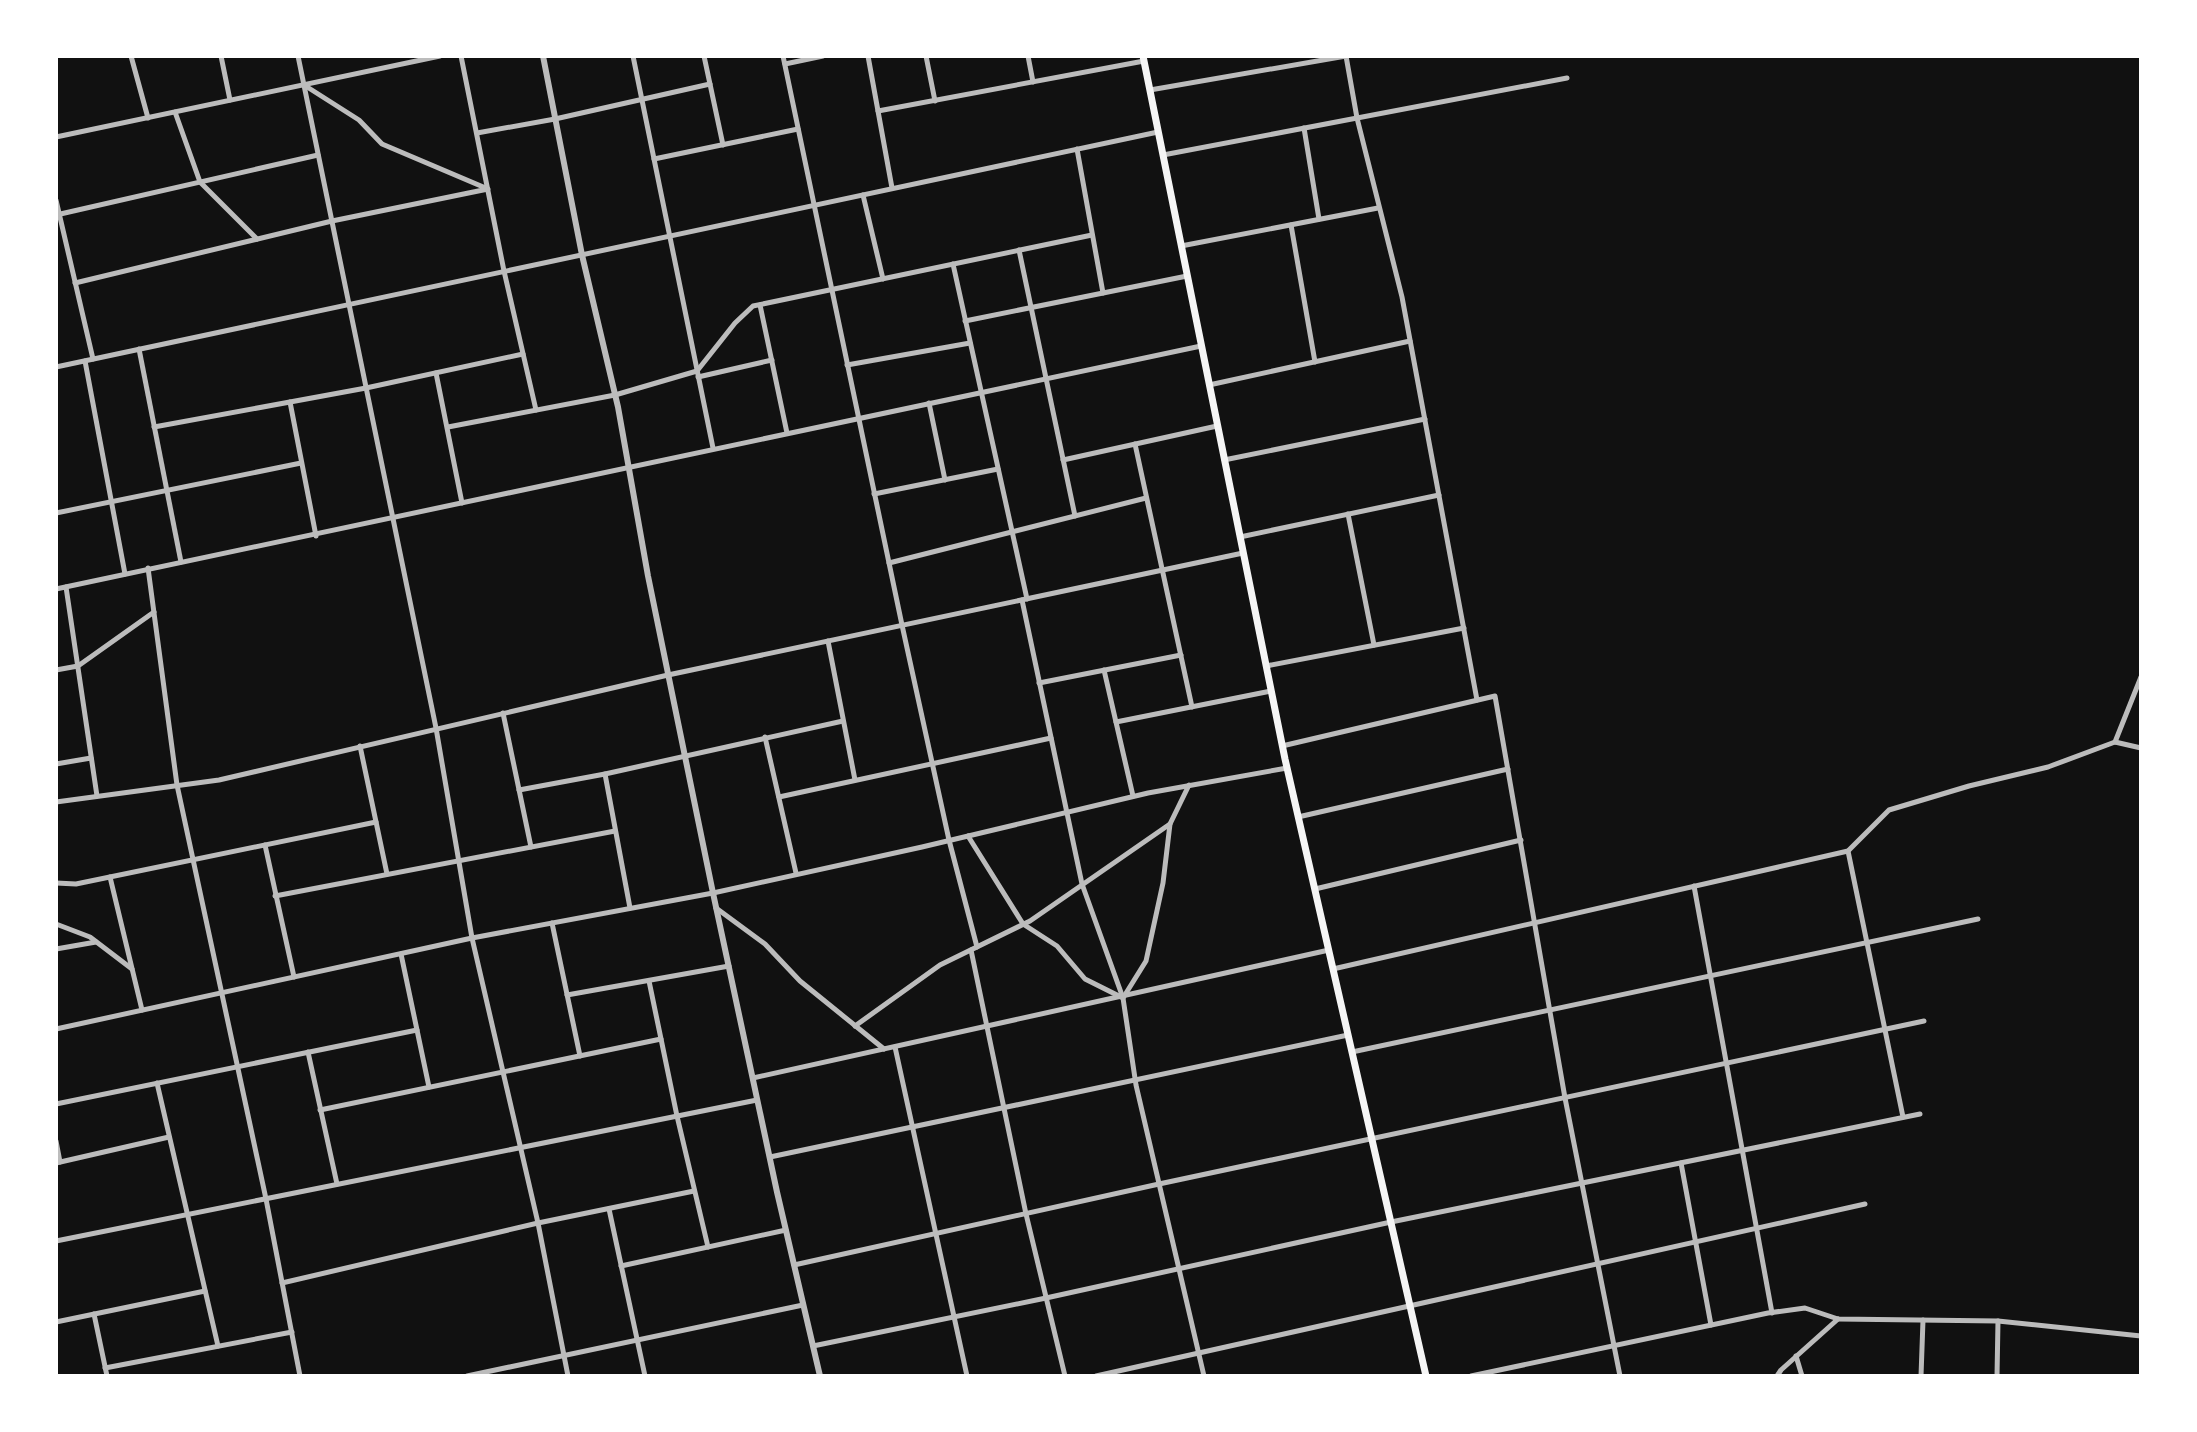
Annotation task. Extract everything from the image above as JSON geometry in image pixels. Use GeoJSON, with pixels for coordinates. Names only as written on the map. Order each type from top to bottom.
{"type":"FeatureCollection","features":[{"type":"Feature","properties":{"kind":"main road"},"geometry":{"type":"LineString","coordinates":[[1144,58],[1282,746],[1426,1376]]}},
{"type":"Feature","properties":{"kind":"street"},"geometry":{"type":"LineString","coordinates":[[131,56],[148,118]]}},
{"type":"Feature","properties":{"kind":"street"},"geometry":{"type":"LineString","coordinates":[[221,56],[230,100]]}},
{"type":"Feature","properties":{"kind":"street"},"geometry":{"type":"LineString","coordinates":[[298,56],[436,728],[472,938],[538,1223],[568,1376]]}},
{"type":"Feature","properties":{"kind":"street"},"geometry":{"type":"LineString","coordinates":[[56,137],[440,56]]}},
{"type":"Feature","properties":{"kind":"street"},"geometry":{"type":"LineString","coordinates":[[461,56],[504,271],[536,410]]}},
{"type":"Feature","properties":{"kind":"street"},"geometry":{"type":"LineString","coordinates":[[543,56],[582,255],[615,395],[668,676],[716,908],[820,1376]]}},
{"type":"Feature","properties":{"kind":"street"},"geometry":{"type":"LineString","coordinates":[[633,56],[713,448]]}},
{"type":"Feature","properties":{"kind":"street"},"geometry":{"type":"LineString","coordinates":[[704,56],[723,145]]}},
{"type":"Feature","properties":{"kind":"street"},"geometry":{"type":"LineString","coordinates":[[783,56],[902,625],[974,948],[985,1026],[1065,1376]]}},
{"type":"Feature","properties":{"kind":"street"},"geometry":{"type":"LineString","coordinates":[[785,64],[823,56]]}},
{"type":"Feature","properties":{"kind":"street"},"geometry":{"type":"LineString","coordinates":[[868,56],[892,188]]}},
{"type":"Feature","properties":{"kind":"street"},"geometry":{"type":"LineString","coordinates":[[926,56],[935,101]]}},
{"type":"Feature","properties":{"kind":"street"},"geometry":{"type":"LineString","coordinates":[[1028,56],[1033,82]]}},
{"type":"Feature","properties":{"kind":"street"},"geometry":{"type":"LineString","coordinates":[[1150,90],[1346,56],[1357,118],[1402,297],[1477,700]]}},
{"type":"Feature","properties":{"kind":"street"},"geometry":{"type":"LineString","coordinates":[[878,111],[1144,58]]}},
{"type":"Feature","properties":{"kind":"street"},"geometry":{"type":"LineString","coordinates":[[1163,155],[1567,78]]}},
{"type":"Feature","properties":{"kind":"street"},"geometry":{"type":"LineString","coordinates":[[477,133],[555,119],[710,84]]}},
{"type":"Feature","properties":{"kind":"street"},"geometry":{"type":"LineString","coordinates":[[304,85],[359,120],[382,144],[488,189]]}},
{"type":"Feature","properties":{"kind":"street"},"geometry":{"type":"LineString","coordinates":[[175,112],[200,181],[257,239]]}},
{"type":"Feature","properties":{"kind":"street"},"geometry":{"type":"LineString","coordinates":[[1304,128],[1319,219]]}},
{"type":"Feature","properties":{"kind":"street"},"geometry":{"type":"LineString","coordinates":[[654,159],[798,129]]}},
{"type":"Feature","properties":{"kind":"street"},"geometry":{"type":"LineString","coordinates":[[56,367],[1158,132]]}},
{"type":"Feature","properties":{"kind":"street"},"geometry":{"type":"LineString","coordinates":[[1076,149],[1103,293]]}},
{"type":"Feature","properties":{"kind":"street"},"geometry":{"type":"LineString","coordinates":[[58,214],[318,155]]}},
{"type":"Feature","properties":{"kind":"street"},"geometry":{"type":"LineString","coordinates":[[75,283],[332,221],[488,189]]}},
{"type":"Feature","properties":{"kind":"street"},"geometry":{"type":"LineString","coordinates":[[863,195],[883,279]]}},
{"type":"Feature","properties":{"kind":"street"},"geometry":{"type":"LineString","coordinates":[[56,200],[93,359]]}},
{"type":"Feature","properties":{"kind":"street"},"geometry":{"type":"LineString","coordinates":[[1181,246],[1378,208]]}},
{"type":"Feature","properties":{"kind":"street"},"geometry":{"type":"LineString","coordinates":[[1291,225],[1315,362]]}},
{"type":"Feature","properties":{"kind":"street"},"geometry":{"type":"LineString","coordinates":[[698,374],[735,323],[753,306],[1092,235]]}},
{"type":"Feature","properties":{"kind":"street"},"geometry":{"type":"LineString","coordinates":[[1020,250],[1075,516]]}},
{"type":"Feature","properties":{"kind":"street"},"geometry":{"type":"LineString","coordinates":[[953,264],[1012,532],[1039,683],[1082,884],[1124,998],[1135,1080],[1203,1376]]}},
{"type":"Feature","properties":{"kind":"street"},"geometry":{"type":"LineString","coordinates":[[965,321],[1187,275]]}},
{"type":"Feature","properties":{"kind":"street"},"geometry":{"type":"LineString","coordinates":[[760,305],[787,433]]}},
{"type":"Feature","properties":{"kind":"street"},"geometry":{"type":"LineString","coordinates":[[1209,385],[1410,341]]}},
{"type":"Feature","properties":{"kind":"street"},"geometry":{"type":"LineString","coordinates":[[847,365],[970,343]]}},
{"type":"Feature","properties":{"kind":"street"},"geometry":{"type":"LineString","coordinates":[[56,589],[316,536],[628,466],[1201,346]]}},
{"type":"Feature","properties":{"kind":"street"},"geometry":{"type":"LineString","coordinates":[[139,349],[181,562]]}},
{"type":"Feature","properties":{"kind":"street"},"geometry":{"type":"LineString","coordinates":[[154,427],[366,388],[523,354]]}},
{"type":"Feature","properties":{"kind":"street"},"geometry":{"type":"LineString","coordinates":[[448,427],[615,395],[698,374],[772,360]]}},
{"type":"Feature","properties":{"kind":"street"},"geometry":{"type":"LineString","coordinates":[[85,361],[125,573]]}},
{"type":"Feature","properties":{"kind":"street"},"geometry":{"type":"LineString","coordinates":[[436,373],[462,503]]}},
{"type":"Feature","properties":{"kind":"street"},"geometry":{"type":"LineString","coordinates":[[290,402],[316,536]]}},
{"type":"Feature","properties":{"kind":"street"},"geometry":{"type":"LineString","coordinates":[[929,403],[945,480]]}},
{"type":"Feature","properties":{"kind":"street"},"geometry":{"type":"LineString","coordinates":[[1224,460],[1425,419]]}},
{"type":"Feature","properties":{"kind":"street"},"geometry":{"type":"LineString","coordinates":[[1063,460],[1217,426]]}},
{"type":"Feature","properties":{"kind":"street"},"geometry":{"type":"LineString","coordinates":[[1135,444],[1192,707]]}},
{"type":"Feature","properties":{"kind":"street"},"geometry":{"type":"LineString","coordinates":[[56,513],[302,463]]}},
{"type":"Feature","properties":{"kind":"street"},"geometry":{"type":"LineString","coordinates":[[874,494],[998,469]]}},
{"type":"Feature","properties":{"kind":"street"},"geometry":{"type":"LineString","coordinates":[[1240,537],[1439,495]]}},
{"type":"Feature","properties":{"kind":"street"},"geometry":{"type":"LineString","coordinates":[[889,563],[1146,498]]}},
{"type":"Feature","properties":{"kind":"street"},"geometry":{"type":"LineString","coordinates":[[1348,514],[1374,645]]}},
{"type":"Feature","properties":{"kind":"street"},"geometry":{"type":"LineString","coordinates":[[56,802],[219,780],[668,676],[1243,552]]}},
{"type":"Feature","properties":{"kind":"street"},"geometry":{"type":"LineString","coordinates":[[148,569],[177,785],[266,1199],[300,1376]]}},
{"type":"Feature","properties":{"kind":"street"},"geometry":{"type":"LineString","coordinates":[[66,587],[97,796]]}},
{"type":"Feature","properties":{"kind":"street"},"geometry":{"type":"LineString","coordinates":[[56,670],[78,666],[154,612]]}},
{"type":"Feature","properties":{"kind":"street"},"geometry":{"type":"LineString","coordinates":[[1266,666],[1464,628]]}},
{"type":"Feature","properties":{"kind":"street"},"geometry":{"type":"LineString","coordinates":[[828,641],[855,780]]}},
{"type":"Feature","properties":{"kind":"street"},"geometry":{"type":"LineString","coordinates":[[1039,683],[1181,655]]}},
{"type":"Feature","properties":{"kind":"street"},"geometry":{"type":"LineString","coordinates":[[1104,670],[1133,796]]}},
{"type":"Feature","properties":{"kind":"street"},"geometry":{"type":"LineString","coordinates":[[2115,742],[2141,677]]}},
{"type":"Feature","properties":{"kind":"street"},"geometry":{"type":"LineString","coordinates":[[1116,722],[1271,691]]}},
{"type":"Feature","properties":{"kind":"street"},"geometry":{"type":"LineString","coordinates":[[1282,746],[1496,696],[1565,1098],[1620,1376]]}},
{"type":"Feature","properties":{"kind":"street"},"geometry":{"type":"LineString","coordinates":[[2133,698],[2141,699]]}},
{"type":"Feature","properties":{"kind":"street"},"geometry":{"type":"LineString","coordinates":[[503,713],[531,847]]}},
{"type":"Feature","properties":{"kind":"street"},"geometry":{"type":"LineString","coordinates":[[519,790],[605,775],[844,721]]}},
{"type":"Feature","properties":{"kind":"street"},"geometry":{"type":"LineString","coordinates":[[765,737],[796,873]]}},
{"type":"Feature","properties":{"kind":"street"},"geometry":{"type":"LineString","coordinates":[[779,797],[1051,738]]}},
{"type":"Feature","properties":{"kind":"street"},"geometry":{"type":"LineString","coordinates":[[1333,969],[1848,851],[1889,810],[1969,786],[2048,767],[2115,742],[2141,748]]}},
{"type":"Feature","properties":{"kind":"street"},"geometry":{"type":"LineString","coordinates":[[360,746],[387,874]]}},
{"type":"Feature","properties":{"kind":"street"},"geometry":{"type":"LineString","coordinates":[[56,764],[91,758]]}},
{"type":"Feature","properties":{"kind":"street"},"geometry":{"type":"LineString","coordinates":[[56,1029],[472,938],[713,893],[1133,796],[1287,768]]}},
{"type":"Feature","properties":{"kind":"street"},"geometry":{"type":"LineString","coordinates":[[1298,817],[1508,769]]}},
{"type":"Feature","properties":{"kind":"street"},"geometry":{"type":"LineString","coordinates":[[605,775],[630,908]]}},
{"type":"Feature","properties":{"kind":"street"},"geometry":{"type":"LineString","coordinates":[[1124,998],[1146,961],[1163,883],[1170,824],[1189,785]]}},
{"type":"Feature","properties":{"kind":"street"},"geometry":{"type":"LineString","coordinates":[[56,883],[76,884],[376,822]]}},
{"type":"Feature","properties":{"kind":"street"},"geometry":{"type":"LineString","coordinates":[[855,1026],[940,965],[1023,924],[1170,824]]}},
{"type":"Feature","properties":{"kind":"street"},"geometry":{"type":"LineString","coordinates":[[275,896],[615,831]]}},
{"type":"Feature","properties":{"kind":"street"},"geometry":{"type":"LineString","coordinates":[[968,836],[1023,924],[1056,946],[1085,979],[1124,998]]}},
{"type":"Feature","properties":{"kind":"street"},"geometry":{"type":"LineString","coordinates":[[1315,889],[1521,841]]}},
{"type":"Feature","properties":{"kind":"street"},"geometry":{"type":"LineString","coordinates":[[265,845],[294,977]]}},
{"type":"Feature","properties":{"kind":"street"},"geometry":{"type":"LineString","coordinates":[[1848,851],[1903,1117]]}},
{"type":"Feature","properties":{"kind":"street"},"geometry":{"type":"LineString","coordinates":[[110,877],[142,1010]]}},
{"type":"Feature","properties":{"kind":"street"},"geometry":{"type":"LineString","coordinates":[[1694,886],[1772,1313]]}},
{"type":"Feature","properties":{"kind":"street"},"geometry":{"type":"LineString","coordinates":[[716,908],[765,944],[800,981],[884,1049]]}},
{"type":"Feature","properties":{"kind":"street"},"geometry":{"type":"LineString","coordinates":[[1352,1052],[1978,919]]}},
{"type":"Feature","properties":{"kind":"street"},"geometry":{"type":"LineString","coordinates":[[552,923],[580,1056]]}},
{"type":"Feature","properties":{"kind":"street"},"geometry":{"type":"LineString","coordinates":[[56,924],[96,942],[132,969]]}},
{"type":"Feature","properties":{"kind":"street"},"geometry":{"type":"LineString","coordinates":[[56,949],[96,942]]}},
{"type":"Feature","properties":{"kind":"street"},"geometry":{"type":"LineString","coordinates":[[753,1078],[1124,998],[1329,950]]}},
{"type":"Feature","properties":{"kind":"street"},"geometry":{"type":"LineString","coordinates":[[401,954],[429,1087]]}},
{"type":"Feature","properties":{"kind":"street"},"geometry":{"type":"LineString","coordinates":[[568,995],[729,966]]}},
{"type":"Feature","properties":{"kind":"street"},"geometry":{"type":"LineString","coordinates":[[649,981],[708,1247]]}},
{"type":"Feature","properties":{"kind":"street"},"geometry":{"type":"LineString","coordinates":[[794,1265],[1159,1184],[1924,1021]]}},
{"type":"Feature","properties":{"kind":"street"},"geometry":{"type":"LineString","coordinates":[[56,1104],[417,1030]]}},
{"type":"Feature","properties":{"kind":"street"},"geometry":{"type":"LineString","coordinates":[[770,1157],[1348,1035]]}},
{"type":"Feature","properties":{"kind":"street"},"geometry":{"type":"LineString","coordinates":[[320,1110],[661,1039]]}},
{"type":"Feature","properties":{"kind":"street"},"geometry":{"type":"LineString","coordinates":[[895,1047],[967,1376]]}},
{"type":"Feature","properties":{"kind":"street"},"geometry":{"type":"LineString","coordinates":[[308,1052],[337,1184]]}},
{"type":"Feature","properties":{"kind":"street"},"geometry":{"type":"LineString","coordinates":[[157,1083],[218,1346]]}},
{"type":"Feature","properties":{"kind":"street"},"geometry":{"type":"LineString","coordinates":[[56,1241],[757,1100]]}},
{"type":"Feature","properties":{"kind":"street"},"geometry":{"type":"LineString","coordinates":[[813,1346],[1920,1114]]}},
{"type":"Feature","properties":{"kind":"street"},"geometry":{"type":"LineString","coordinates":[[56,1140],[58,1162],[169,1137]]}},
{"type":"Feature","properties":{"kind":"street"},"geometry":{"type":"LineString","coordinates":[[1681,1163],[1711,1325]]}},
{"type":"Feature","properties":{"kind":"street"},"geometry":{"type":"LineString","coordinates":[[282,1283],[538,1223],[694,1191]]}},
{"type":"Feature","properties":{"kind":"street"},"geometry":{"type":"LineString","coordinates":[[1096,1376],[1865,1204]]}},
{"type":"Feature","properties":{"kind":"street"},"geometry":{"type":"LineString","coordinates":[[609,1209],[645,1376]]}},
{"type":"Feature","properties":{"kind":"street"},"geometry":{"type":"LineString","coordinates":[[621,1266],[786,1230]]}},
{"type":"Feature","properties":{"kind":"street"},"geometry":{"type":"LineString","coordinates":[[56,1322],[205,1291]]}},
{"type":"Feature","properties":{"kind":"street"},"geometry":{"type":"LineString","coordinates":[[467,1376],[492,1374],[803,1305]]}},
{"type":"Feature","properties":{"kind":"street"},"geometry":{"type":"LineString","coordinates":[[1471,1376],[1805,1308],[1838,1318],[1998,1321],[2141,1336]]}},
{"type":"Feature","properties":{"kind":"street"},"geometry":{"type":"LineString","coordinates":[[94,1314],[107,1376]]}},
{"type":"Feature","properties":{"kind":"street"},"geometry":{"type":"LineString","coordinates":[[1777,1376],[1838,1318]]}},
{"type":"Feature","properties":{"kind":"street"},"geometry":{"type":"LineString","coordinates":[[1921,1376],[1923,1320]]}},
{"type":"Feature","properties":{"kind":"street"},"geometry":{"type":"LineString","coordinates":[[1997,1376],[1998,1321]]}},
{"type":"Feature","properties":{"kind":"street"},"geometry":{"type":"LineString","coordinates":[[106,1368],[292,1332]]}},
{"type":"Feature","properties":{"kind":"street"},"geometry":{"type":"LineString","coordinates":[[1796,1356],[1802,1376]]}}]}
